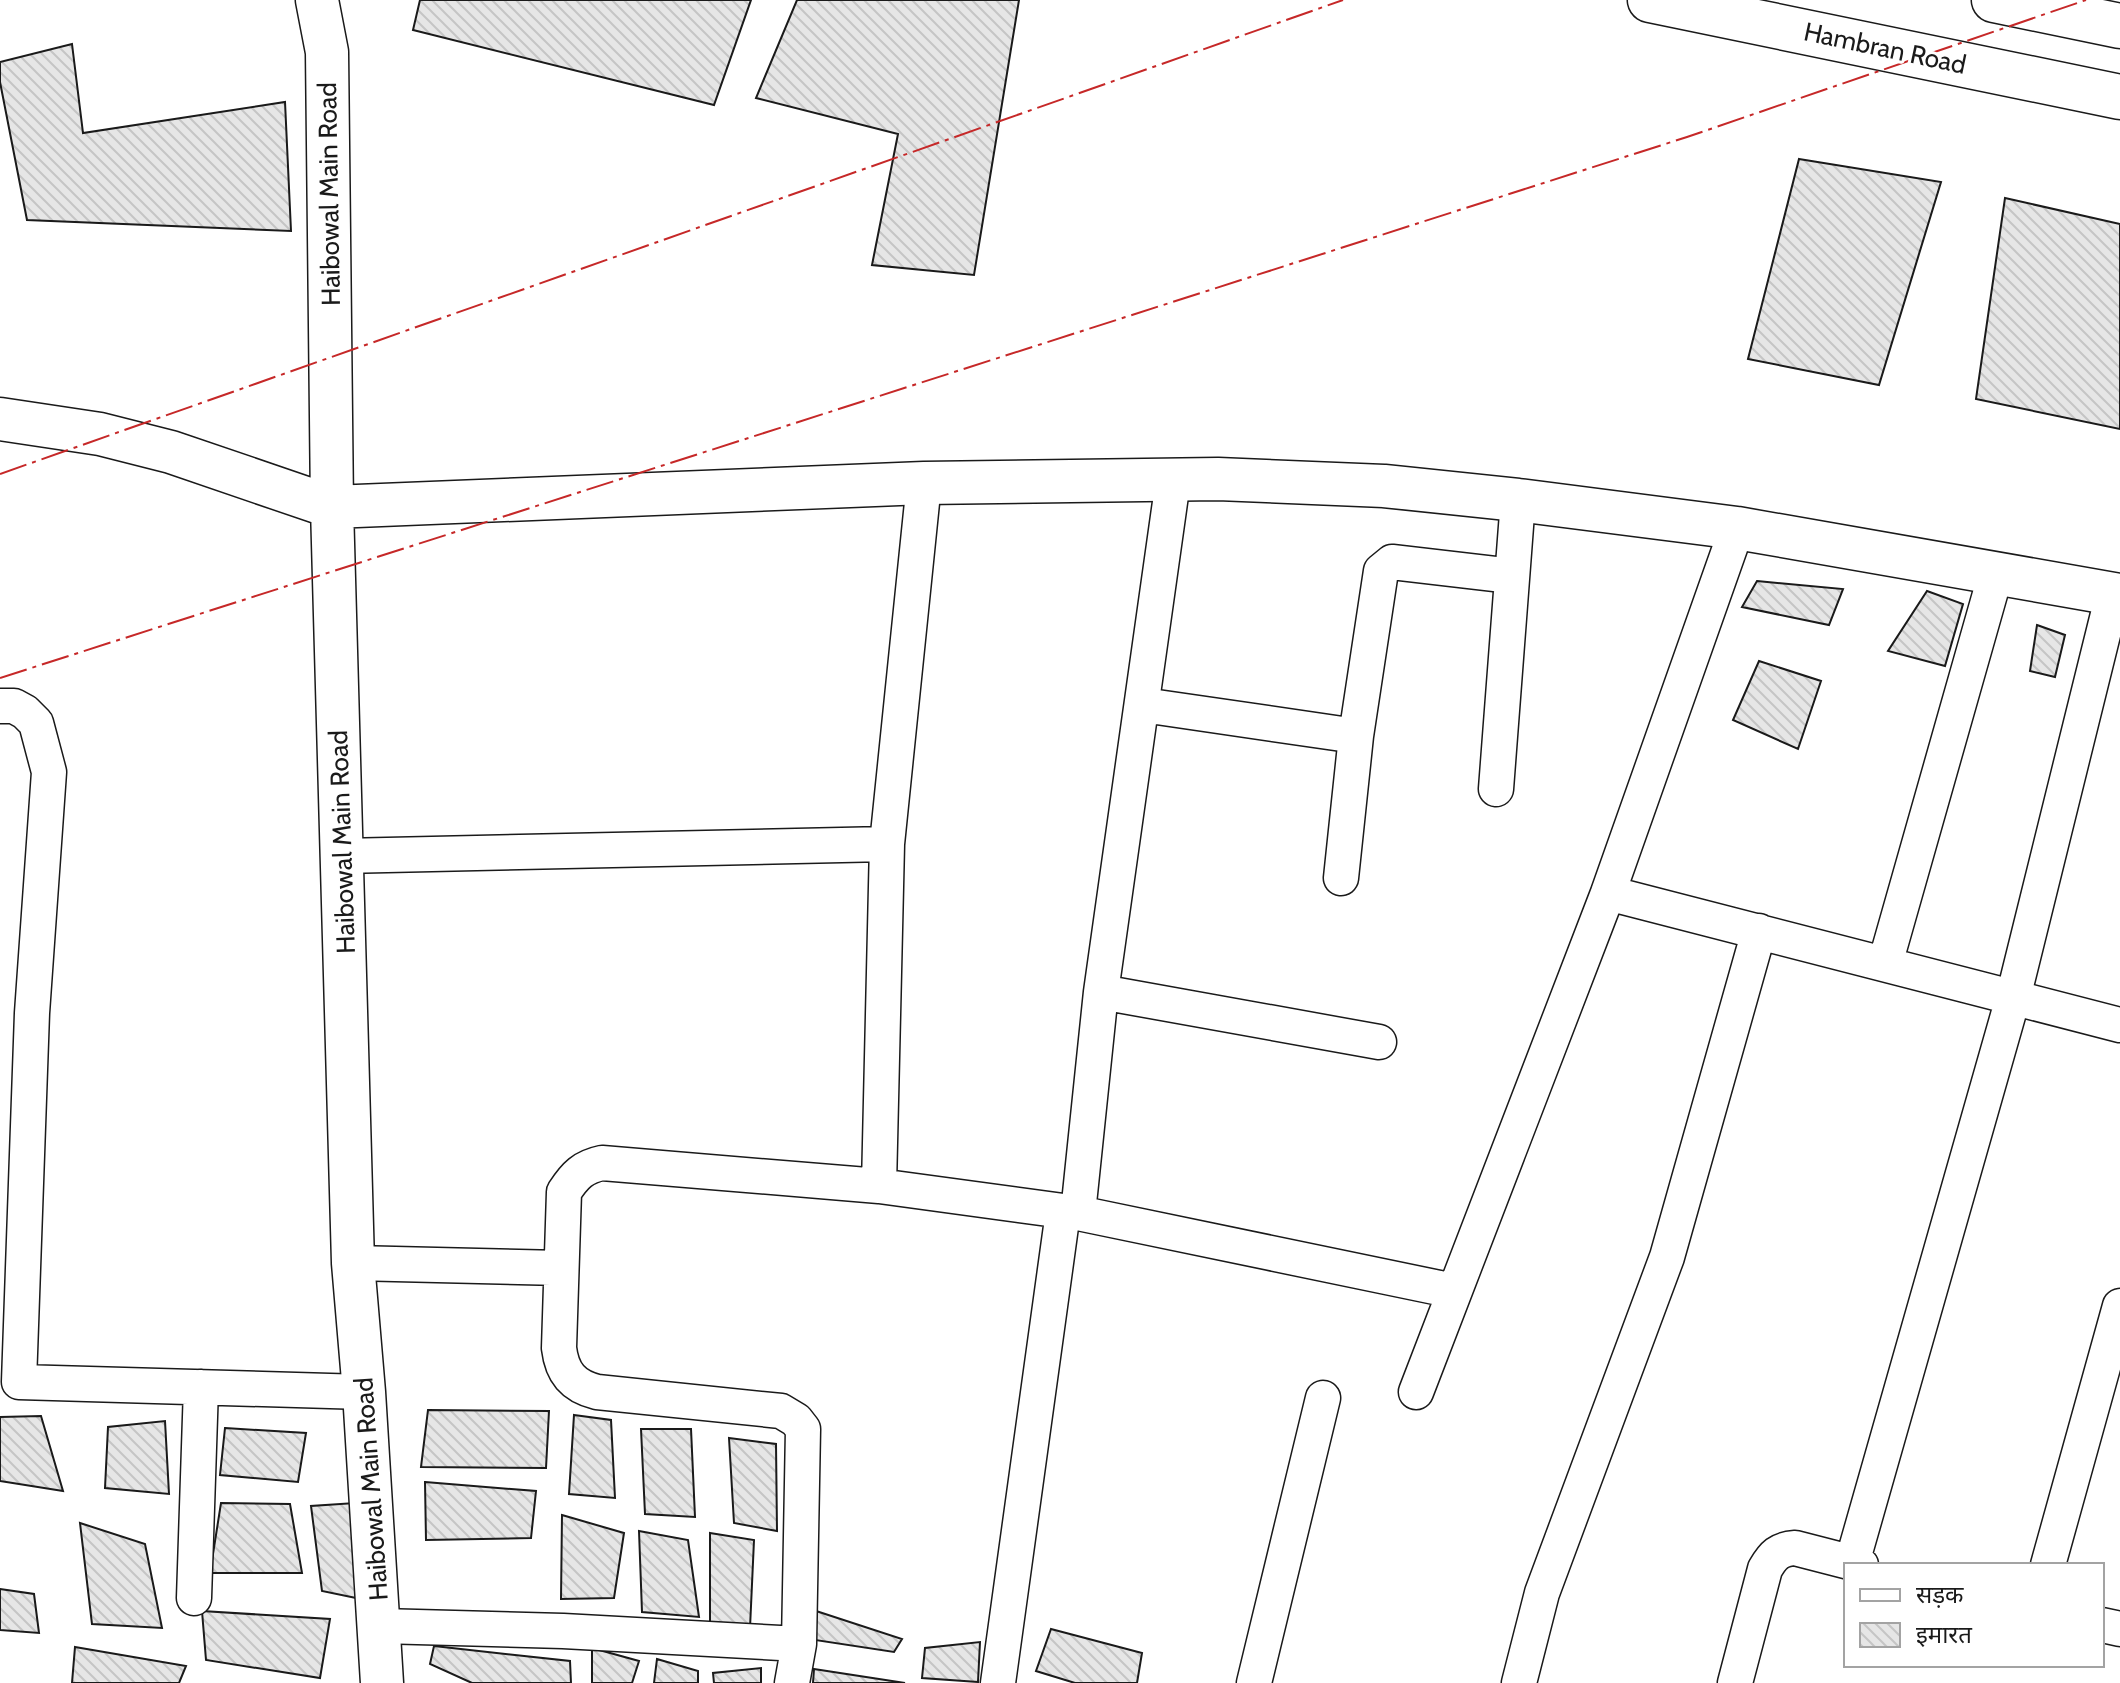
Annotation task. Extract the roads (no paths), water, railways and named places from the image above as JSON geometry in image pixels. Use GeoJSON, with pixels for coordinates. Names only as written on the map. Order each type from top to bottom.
{"type":"FeatureCollection","features":[{"type":"Feature","properties":{"kind":"main road","name":"Hambran Road"},"geometry":{"type":"LineString","coordinates":[[1650,0],[2120,97]]}},
{"type":"Feature","properties":{"kind":"main road"},"geometry":{"type":"LineString","coordinates":[[1994,0],[2120,26]]}},
{"type":"Feature","properties":{"kind":"street","name":"Haibowal Main Road"},"geometry":{"type":"LineString","coordinates":[[317,0],[327,52],[332,507],[353,1263],[382,1683]]}},
{"type":"Feature","properties":{"kind":"street"},"geometry":{"type":"LineString","coordinates":[[0,419],[100,434],[171,452],[332,507],[924,483],[1218,479],[1384,486],[1737,528],[2117,594],[2013,998],[1857,1563]]}},
{"type":"Feature","properties":{"kind":"street"},"geometry":{"type":"LineString","coordinates":[[998,1683],[1071,1212],[1173,481]]}},
{"type":"Feature","properties":{"kind":"street"},"geometry":{"type":"LineString","coordinates":[[879,1186],[887,844],[924,483]]}},
{"type":"Feature","properties":{"kind":"street"},"geometry":{"type":"LineString","coordinates":[[1496,789],[1518,500]]}},
{"type":"Feature","properties":{"kind":"street"},"geometry":{"type":"LineString","coordinates":[[1416,1392],[1608,893],[1737,528]]}},
{"type":"Feature","properties":{"kind":"street"},"geometry":{"type":"LineString","coordinates":[[1341,878],[1356,736],[1381,571],[1392,562],[1512,576]]}},
{"type":"Feature","properties":{"kind":"street"},"geometry":{"type":"LineString","coordinates":[[1885,964],[1996,573]]}},
{"type":"Feature","properties":{"kind":"street"},"geometry":{"type":"LineString","coordinates":[[1143,705],[1356,736]]}},
{"type":"Feature","properties":{"kind":"street"},"geometry":{"type":"LineString","coordinates":[[0,706],[14,706],[36,723],[47,755],[49,772],[16,1012],[9,1382],[364,1392]]}},
{"type":"Feature","properties":{"kind":"street"},"geometry":{"type":"LineString","coordinates":[[342,856],[887,844]]}},
{"type":"Feature","properties":{"kind":"street"},"geometry":{"type":"LineString","coordinates":[[1608,893],[2120,1025]]}},
{"type":"Feature","properties":{"kind":"street"},"geometry":{"type":"LineString","coordinates":[[1519,1683],[1542,1593],[1667,1257],[1759,931]]}},
{"type":"Feature","properties":{"kind":"street"},"geometry":{"type":"LineString","coordinates":[[1101,992],[1379,1042]]}},
{"type":"Feature","properties":{"kind":"street"},"geometry":{"type":"LineString","coordinates":[[792,1683],[799,1644],[803,1429],[796,1420],[781,1411],[597,1392],[571,1381],[564,1370],[559,1348],[564,1192],[577,1173],[588,1166],[602,1163],[879,1186],[1071,1212],[1454,1291]]}},
{"type":"Feature","properties":{"kind":"street"},"geometry":{"type":"LineString","coordinates":[[353,1263],[561,1268]]}},
{"type":"Feature","properties":{"kind":"street"},"geometry":{"type":"LineString","coordinates":[[2049,1563],[2120,1306]]}},
{"type":"Feature","properties":{"kind":"street"},"geometry":{"type":"LineString","coordinates":[[194,1598],[201,1387]]}},
{"type":"Feature","properties":{"kind":"street"},"geometry":{"type":"LineString","coordinates":[[1254,1683],[1323,1398]]}},
{"type":"Feature","properties":{"kind":"street"},"geometry":{"type":"LineString","coordinates":[[1735,1683],[1765,1569],[1773,1555],[1785,1548],[1795,1548],[1853,1563]]}},
{"type":"Feature","properties":{"kind":"street"},"geometry":{"type":"LineString","coordinates":[[380,1626],[563,1631],[799,1644]]}}]}
